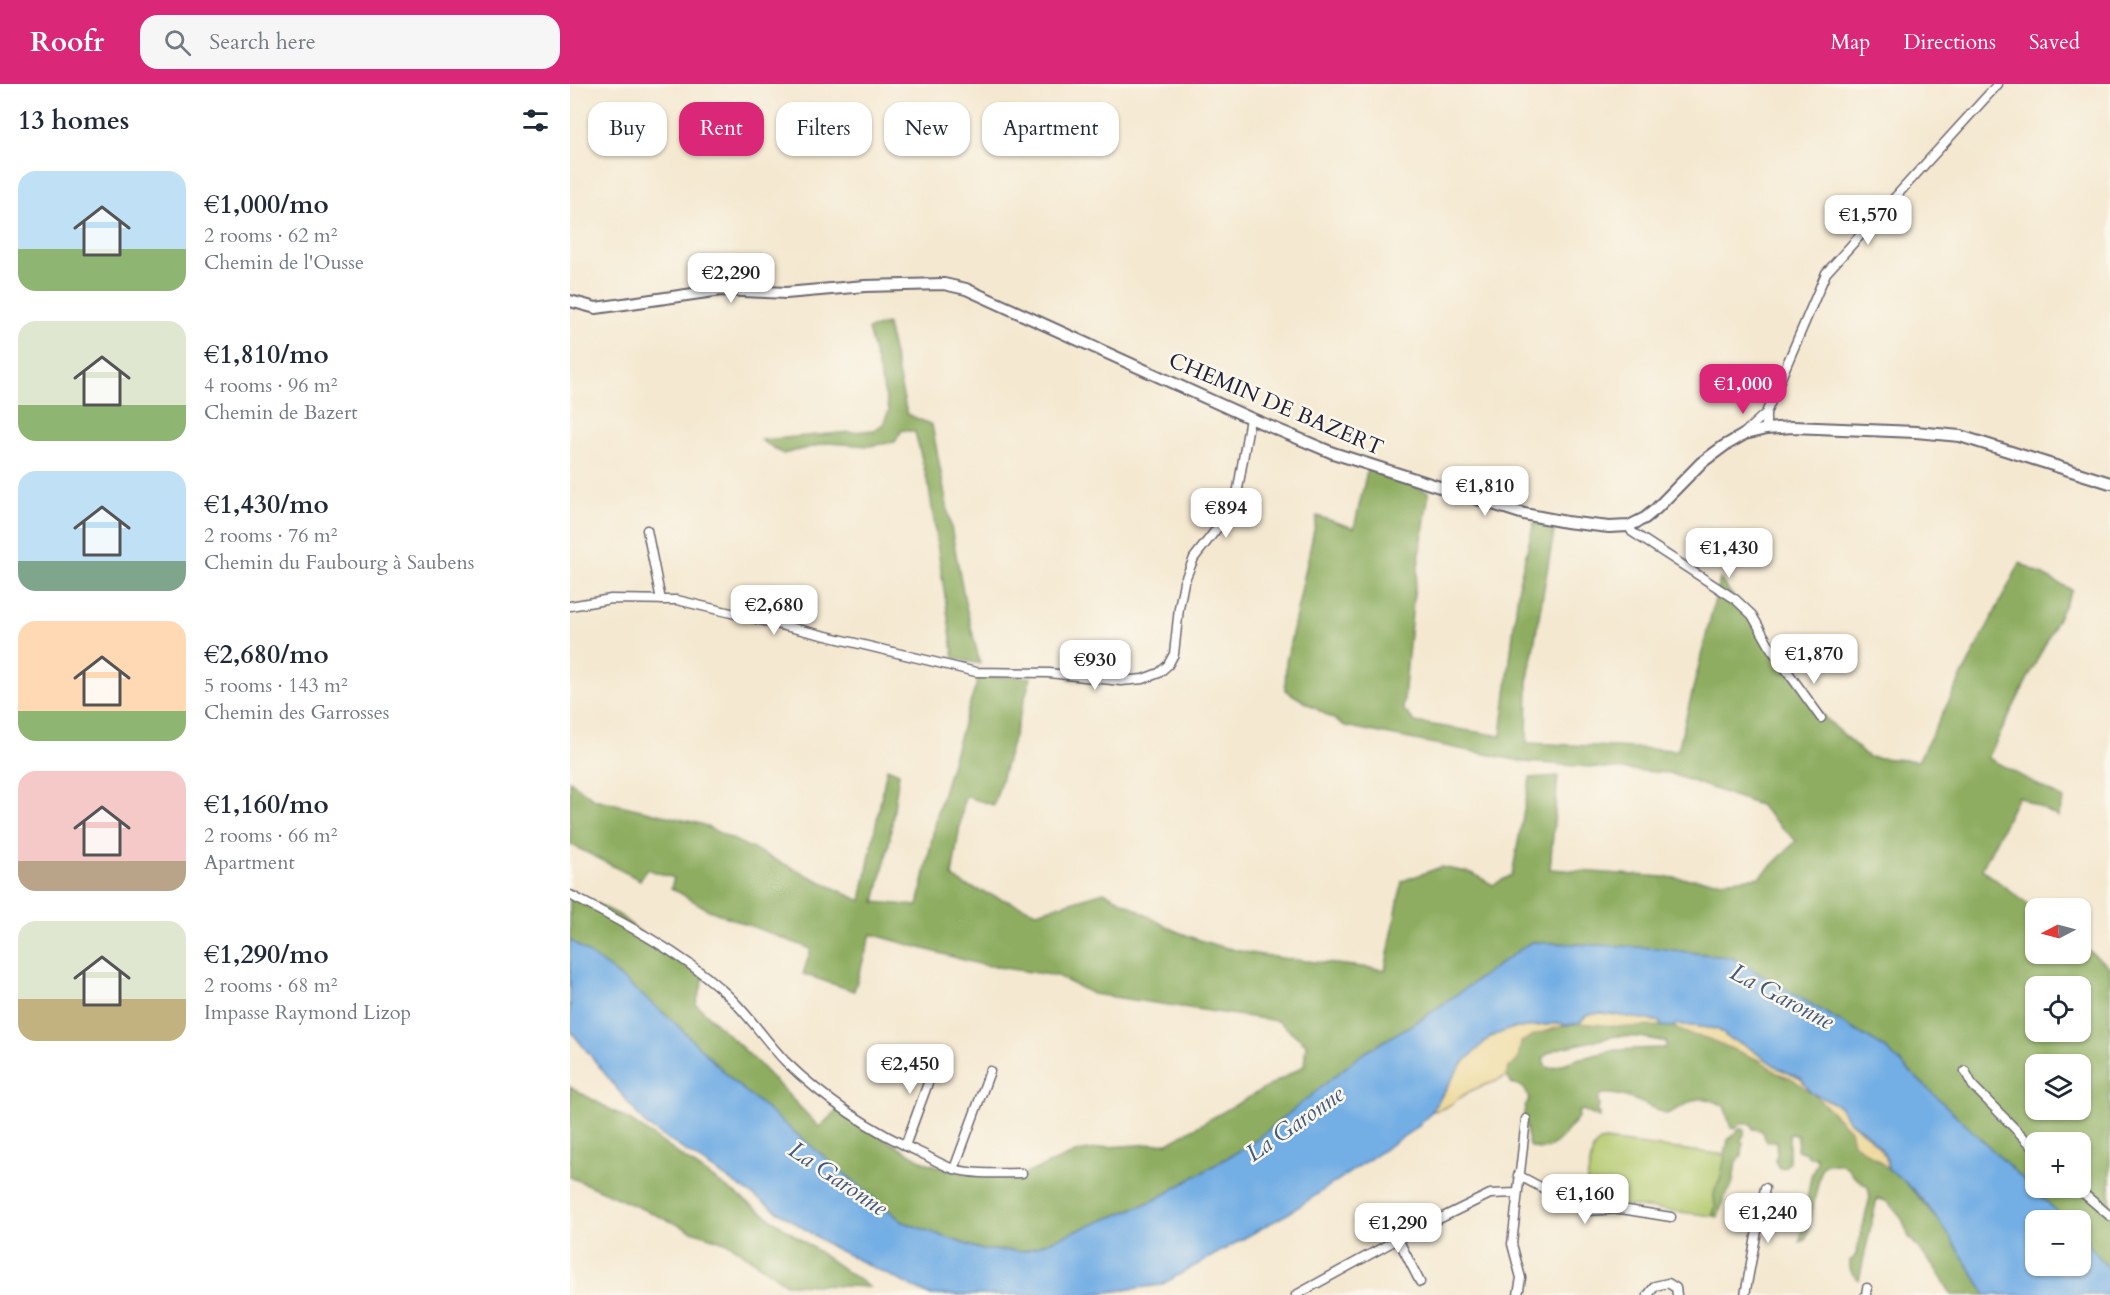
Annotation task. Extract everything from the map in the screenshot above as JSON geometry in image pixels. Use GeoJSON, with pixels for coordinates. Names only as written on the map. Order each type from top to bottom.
{"type":"FeatureCollection","features":[{"type":"Feature","properties":{"kind":"street"},"geometry":{"type":"LineString","coordinates":[[1741,437],[1766,413],[1826,273],[1998,84]]}},
{"type":"Feature","properties":{"kind":"street","name":"CHEMIN DE BAZERT"},"geometry":{"type":"LineString","coordinates":[[570,301],[596,308],[722,290],[786,293],[865,286],[944,284],[966,289],[1250,418],[1333,453],[1524,514],[1609,527],[1629,526]]}},
{"type":"Feature","properties":{"kind":"street"},"geometry":{"type":"LineString","coordinates":[[1766,413],[1766,429]]}},
{"type":"Feature","properties":{"kind":"street"},"geometry":{"type":"LineString","coordinates":[[570,606],[611,599],[677,600],[976,672],[1049,674],[1121,681],[1143,679],[1159,674],[1174,654],[1184,582],[1194,558],[1229,513],[1233,504],[1238,489],[1250,418]]}},
{"type":"Feature","properties":{"kind":"street"},"geometry":{"type":"LineString","coordinates":[[1821,718],[1772,650],[1752,615],[1735,599],[1632,532],[1629,526],[1656,509],[1701,463],[1741,437],[1766,429],[1834,427],[1960,436],[2110,483]]}},
{"type":"Feature","properties":{"kind":"street"},"geometry":{"type":"LineString","coordinates":[[647,530],[661,600]]}},
{"type":"Feature","properties":{"kind":"street"},"geometry":{"type":"LineString","coordinates":[[570,896],[626,924],[722,989],[786,1061],[839,1106],[905,1146],[954,1169],[988,1173],[1022,1173]]}},
{"type":"Feature","properties":{"kind":"street"},"geometry":{"type":"LineString","coordinates":[[905,1146],[939,1053]]}},
{"type":"Feature","properties":{"kind":"street"},"geometry":{"type":"LineString","coordinates":[[954,1169],[990,1071]]}},
{"type":"Feature","properties":{"kind":"street"},"geometry":{"type":"LineString","coordinates":[[1965,1071],[1973,1086],[2025,1139]]}},
{"type":"Feature","properties":{"kind":"street"},"geometry":{"type":"LineString","coordinates":[[1518,1295],[1521,1278],[1512,1244],[1526,1119]]}},
{"type":"Feature","properties":{"kind":"street"},"geometry":{"type":"LineString","coordinates":[[1518,1175],[1586,1211],[1621,1209],[1671,1217]]}},
{"type":"Feature","properties":{"kind":"street"},"geometry":{"type":"LineString","coordinates":[[1745,1295],[1765,1188]]}},
{"type":"Feature","properties":{"kind":"street"},"geometry":{"type":"LineString","coordinates":[[1296,1295],[1398,1239],[1490,1194],[1516,1193]]}},
{"type":"Feature","properties":{"kind":"street"},"geometry":{"type":"LineString","coordinates":[[2089,1198],[2110,1216]]}},
{"type":"Feature","properties":{"kind":"street"},"geometry":{"type":"LineString","coordinates":[[1398,1239],[1420,1282]]}},
{"type":"Feature","properties":{"kind":"street"},"geometry":{"type":"LineString","coordinates":[[1648,1295],[1655,1286],[1668,1283],[1676,1288],[1677,1295]]}},
{"type":"Feature","properties":{"kind":"green space"},"geometry":{"type":"Polygon","coordinates":[[[887,324],[907,414],[932,425],[965,602],[980,664],[954,658],[929,488],[915,432],[902,430],[895,442],[869,446],[828,443],[783,454],[761,440],[874,430],[883,424],[889,410],[868,329],[887,324]]]}},
{"type":"Feature","properties":{"kind":"green space"},"geometry":{"type":"Polygon","coordinates":[[[1368,467],[1429,492],[1413,601],[1403,709],[1415,722],[1501,736],[1519,583],[1534,522],[1555,526],[1528,679],[1527,743],[1678,750],[1720,579],[1821,714],[1868,757],[1918,761],[2020,563],[2072,590],[1988,758],[2064,799],[2058,817],[2018,796],[1982,869],[2025,902],[2025,964],[2091,964],[2091,953],[2110,967],[2110,1271],[2091,1247],[2091,1210],[2055,1210],[2043,1198],[2091,1198],[2091,1132],[2025,1132],[2025,1181],[1885,1048],[1733,958],[1657,948],[1531,942],[1423,1018],[1362,1055],[1251,1144],[1155,1200],[1025,1251],[982,1250],[903,1222],[734,1082],[673,1021],[614,972],[570,940],[570,890],[619,915],[662,950],[704,978],[696,1004],[758,1063],[819,1127],[839,1109],[865,1128],[924,1162],[965,1174],[1020,1176],[1078,1152],[1107,1147],[1168,1143],[1304,1066],[1306,1044],[1278,1021],[1093,994],[1057,976],[978,964],[871,934],[854,991],[803,974],[811,949],[709,910],[671,888],[674,878],[646,869],[640,880],[570,844],[570,781],[594,799],[701,824],[861,901],[887,768],[899,773],[889,844],[875,902],[918,906],[938,810],[979,677],[1031,677],[994,805],[967,797],[964,800],[952,876],[965,885],[1037,912],[1104,892],[1171,929],[1230,949],[1281,958],[1385,970],[1402,881],[1441,867],[1472,873],[1493,885],[1512,875],[1530,778],[1558,776],[1550,869],[1720,881],[1760,877],[1796,841],[1759,805],[1669,773],[1525,762],[1345,726],[1285,690],[1286,662],[1317,516],[1354,528],[1368,467]]]}},
{"type":"Feature","properties":{"kind":"green space"},"geometry":{"type":"Polygon","coordinates":[[[1579,1023],[1674,1027],[1761,1061],[1784,1077],[1791,1078],[1814,1094],[1850,1130],[1854,1143],[1901,1177],[1944,1227],[1986,1295],[1952,1295],[1935,1268],[1909,1237],[1902,1219],[1888,1202],[1877,1198],[1859,1280],[1856,1278],[1851,1271],[1850,1260],[1856,1254],[1870,1197],[1868,1187],[1842,1164],[1825,1164],[1821,1169],[1806,1240],[1800,1242],[1811,1176],[1817,1162],[1816,1157],[1809,1157],[1806,1153],[1797,1150],[1798,1136],[1791,1134],[1789,1135],[1789,1163],[1779,1168],[1775,1161],[1776,1141],[1767,1142],[1761,1130],[1753,1129],[1751,1124],[1739,1124],[1736,1129],[1731,1128],[1724,1106],[1714,1101],[1694,1100],[1666,1114],[1627,1097],[1601,1094],[1598,1099],[1599,1107],[1596,1110],[1599,1118],[1583,1110],[1578,1112],[1579,1116],[1558,1142],[1545,1149],[1529,1146],[1524,1114],[1529,1100],[1527,1092],[1511,1083],[1507,1076],[1508,1069],[1519,1055],[1521,1043],[1527,1037],[1549,1029],[1579,1023]],[[1616,1036],[1557,1049],[1548,1053],[1543,1059],[1546,1067],[1552,1068],[1577,1059],[1616,1050],[1664,1048],[1667,1045],[1666,1042],[1640,1037],[1616,1036]]]}},
{"type":"Feature","properties":{"kind":"green space"},"geometry":{"type":"Polygon","coordinates":[[[570,1087],[631,1121],[869,1287],[786,1284],[728,1243],[692,1231],[570,1177],[570,1087]]]}},
{"type":"Feature","properties":{"kind":"green space"},"geometry":{"type":"Polygon","coordinates":[[[1741,1128],[1744,1130],[1740,1141],[1743,1142],[1742,1156],[1736,1162],[1733,1182],[1725,1195],[1718,1217],[1713,1216],[1714,1195],[1720,1181],[1728,1140],[1741,1128]]]}},
{"type":"Feature","properties":{"kind":"green space"},"geometry":{"type":"Polygon","coordinates":[[[1600,1141],[1726,1155],[1720,1181],[1714,1194],[1713,1216],[1622,1205],[1601,1208],[1582,1205],[1593,1149],[1600,1141]]]}},
{"type":"Feature","properties":{"kind":"sand"},"geometry":{"type":"Polygon","coordinates":[[[1601,1013],[1661,1023],[1660,1026],[1627,1027],[1579,1023],[1587,1015],[1601,1013]]]}},
{"type":"Feature","properties":{"kind":"sand"},"geometry":{"type":"Polygon","coordinates":[[[1561,1023],[1565,1025],[1534,1035],[1521,1042],[1518,1060],[1508,1069],[1507,1076],[1469,1092],[1444,1108],[1432,1111],[1460,1066],[1490,1037],[1510,1029],[1561,1023]]]}},
{"type":"Feature","properties":{"kind":"sand"},"geometry":{"type":"Polygon","coordinates":[[[1676,1024],[1717,1029],[1780,1069],[1801,1079],[1810,1092],[1761,1061],[1706,1038],[1691,1035],[1674,1027],[1676,1024]]]}},
{"type":"Feature","properties":{"kind":"sand"},"geometry":{"type":"Polygon","coordinates":[[[1814,1094],[1830,1099],[1841,1106],[1850,1122],[1879,1148],[1888,1169],[1853,1143],[1850,1130],[1814,1094]]]}},
{"type":"Feature","properties":{"kind":"water","name":"La Garonne"},"geometry":{"type":"Polygon","coordinates":[[[570,940],[614,972],[673,1021],[734,1082],[903,1222],[982,1250],[1025,1251],[1155,1200],[1251,1144],[1362,1054],[1423,1018],[1531,942],[1657,948],[1733,958],[1885,1048],[2025,1181],[2025,1198],[2043,1198],[2055,1210],[2025,1210],[2025,1276],[2091,1276],[2091,1247],[2110,1271],[2110,1295],[1986,1295],[1955,1244],[1930,1210],[1903,1180],[1888,1169],[1887,1160],[1881,1149],[1865,1132],[1847,1119],[1840,1106],[1810,1092],[1801,1078],[1780,1069],[1717,1029],[1676,1024],[1674,1027],[1660,1026],[1661,1023],[1657,1021],[1601,1013],[1587,1015],[1579,1023],[1510,1029],[1490,1037],[1460,1066],[1432,1111],[1419,1126],[1289,1213],[1161,1285],[1086,1295],[929,1295],[832,1247],[646,1125],[570,1030],[570,940]]]}}]}
